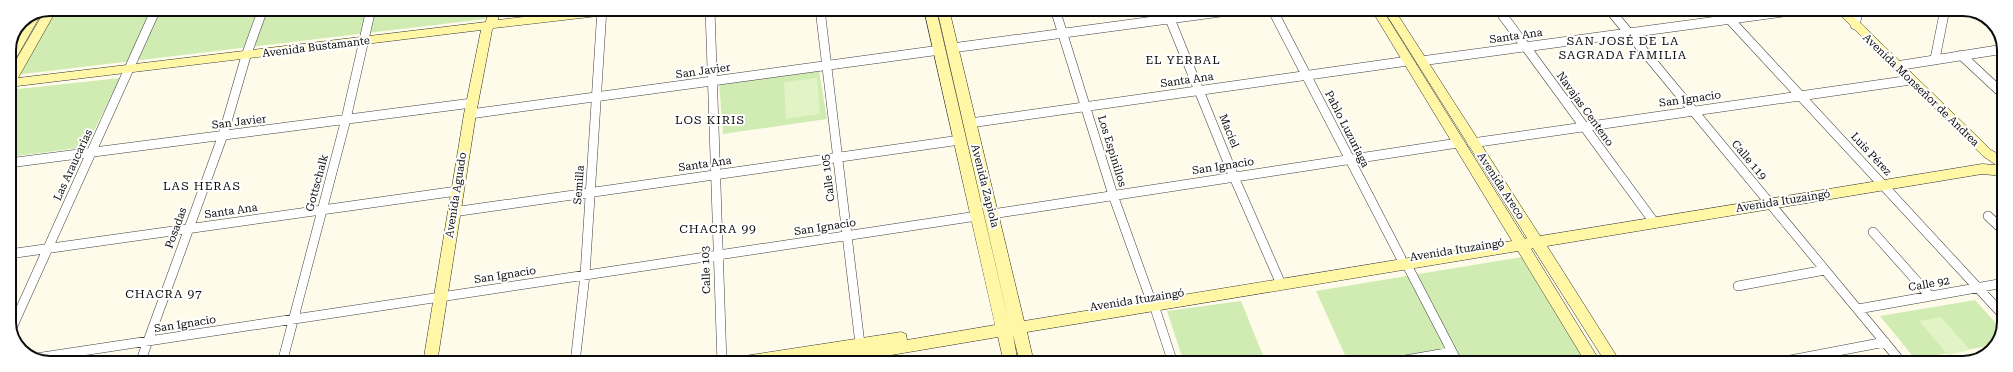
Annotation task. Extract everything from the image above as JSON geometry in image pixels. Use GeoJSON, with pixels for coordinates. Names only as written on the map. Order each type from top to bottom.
{"type":"FeatureCollection","features":[{"type":"Feature","properties":{"kind":"main road"},"geometry":{"type":"LineString","coordinates":[[16,73],[47,16]]}},
{"type":"Feature","properties":{"kind":"main road","name":"Avenida Aguado"},"geometry":{"type":"LineString","coordinates":[[488,16],[488,27]]}},
{"type":"Feature","properties":{"kind":"main road","name":"Avenida Aguado"},"geometry":{"type":"LineString","coordinates":[[431,356],[453,212],[471,108],[492,16]]}},
{"type":"Feature","properties":{"kind":"main road","name":"Avenida Bustamante"},"geometry":{"type":"LineString","coordinates":[[16,82],[488,27],[562,16]]}},
{"type":"Feature","properties":{"kind":"main road","name":"Avenida Zapiola"},"geometry":{"type":"LineString","coordinates":[[933,16],[946,49],[970,123],[1025,356]]}},
{"type":"Feature","properties":{"kind":"main road","name":"Avenida Zapiola"},"geometry":{"type":"LineString","coordinates":[[944,16],[946,49],[960,140],[1009,356]]}},
{"type":"Feature","properties":{"kind":"main road","name":"Avenida Areco"},"geometry":{"type":"LineString","coordinates":[[1381,16],[1472,143],[1537,241],[1610,356]]}},
{"type":"Feature","properties":{"kind":"main road","name":"Avenida Areco"},"geometry":{"type":"LineString","coordinates":[[1392,16],[1458,143],[1590,356]]}},
{"type":"Feature","properties":{"kind":"main road","name":"Avenida Monseñor de Andrea"},"geometry":{"type":"LineString","coordinates":[[1846,16],[1911,80],[1986,161]]}},
{"type":"Feature","properties":{"kind":"main road"},"geometry":{"type":"LineString","coordinates":[[16,47],[30,23]]}},
{"type":"Feature","properties":{"kind":"main road","name":"Avenida Ituzaingó"},"geometry":{"type":"LineString","coordinates":[[845,356],[1018,323],[1883,185],[1986,161],[1997,167]]}},
{"type":"Feature","properties":{"kind":"main road","name":"Avenida Ituzaingó"},"geometry":{"type":"LineString","coordinates":[[825,356],[862,353]]}},
{"type":"Feature","properties":{"kind":"street","name":"Las Araucarias"},"geometry":{"type":"LineString","coordinates":[[16,319],[153,16]]}},
{"type":"Feature","properties":{"kind":"street","name":"Posadas"},"geometry":{"type":"LineString","coordinates":[[143,356],[223,135],[246,56],[260,16]]}},
{"type":"Feature","properties":{"kind":"street","name":"Gottschalk"},"geometry":{"type":"LineString","coordinates":[[284,356],[346,119],[369,16]]}},
{"type":"Feature","properties":{"kind":"street","name":"Semilla"},"geometry":{"type":"LineString","coordinates":[[577,356],[585,275],[602,16]]}},
{"type":"Feature","properties":{"kind":"street","name":"Calle 103"},"geometry":{"type":"LineString","coordinates":[[710,16],[722,356]]}},
{"type":"Feature","properties":{"kind":"street","name":"Calle 105"},"geometry":{"type":"LineString","coordinates":[[821,16],[862,353]]}},
{"type":"Feature","properties":{"kind":"street","name":"Los Espinillos"},"geometry":{"type":"LineString","coordinates":[[1057,16],[1113,195],[1171,356]]}},
{"type":"Feature","properties":{"kind":"street","name":"Maciel"},"geometry":{"type":"LineString","coordinates":[[1169,16],[1234,177],[1280,281]]}},
{"type":"Feature","properties":{"kind":"street","name":"San Javier"},"geometry":{"type":"LineString","coordinates":[[16,162],[346,119],[597,96],[1192,16]]}},
{"type":"Feature","properties":{"kind":"street","name":"Pablo Luzuriaga"},"geometry":{"type":"LineString","coordinates":[[1276,16],[1349,160],[1454,356]]}},
{"type":"Feature","properties":{"kind":"street","name":"Navajas Centeno"},"geometry":{"type":"LineString","coordinates":[[1503,16],[1654,222]]}},
{"type":"Feature","properties":{"kind":"street","name":"Calle 119"},"geometry":{"type":"LineString","coordinates":[[1615,16],[1896,356]]}},
{"type":"Feature","properties":{"kind":"street","name":"Luis Pérez"},"geometry":{"type":"LineString","coordinates":[[1726,16],[1997,308]]}},
{"type":"Feature","properties":{"kind":"street","name":"Santa Ana"},"geometry":{"type":"LineString","coordinates":[[970,123],[1200,90],[1758,16]]}},
{"type":"Feature","properties":{"kind":"street"},"geometry":{"type":"LineString","coordinates":[[1855,25],[1857,16]]}},
{"type":"Feature","properties":{"kind":"street"},"geometry":{"type":"LineString","coordinates":[[1935,60],[1944,16]]}},
{"type":"Feature","properties":{"kind":"street"},"geometry":{"type":"LineString","coordinates":[[1896,66],[1997,50]]}},
{"type":"Feature","properties":{"kind":"street"},"geometry":{"type":"LineString","coordinates":[[1960,56],[1997,89]]}},
{"type":"Feature","properties":{"kind":"street","name":"San Ignacio"},"geometry":{"type":"LineString","coordinates":[[1472,143],[1911,80]]}},
{"type":"Feature","properties":{"kind":"street","name":"Santa Ana"},"geometry":{"type":"LineString","coordinates":[[453,212],[960,140]]}},
{"type":"Feature","properties":{"kind":"street","name":"San Ignacio"},"geometry":{"type":"LineString","coordinates":[[992,214],[1458,143]]}},
{"type":"Feature","properties":{"kind":"street","name":"Santa Ana"},"geometry":{"type":"LineString","coordinates":[[16,253],[457,191]]}},
{"type":"Feature","properties":{"kind":"street","name":"San Ignacio"},"geometry":{"type":"LineString","coordinates":[[49,356],[977,216]]}},
{"type":"Feature","properties":{"kind":"street"},"geometry":{"type":"LineString","coordinates":[[1988,216],[1997,224]]}},
{"type":"Feature","properties":{"kind":"street"},"geometry":{"type":"LineString","coordinates":[[1873,232],[1930,296]]}},
{"type":"Feature","properties":{"kind":"street"},"geometry":{"type":"LineString","coordinates":[[1738,286],[1825,270]]}},
{"type":"Feature","properties":{"kind":"street","name":"Calle 92"},"geometry":{"type":"LineString","coordinates":[[1858,310],[1997,284]]}},
{"type":"Feature","properties":{"kind":"street"},"geometry":{"type":"LineString","coordinates":[[1819,356],[1884,342]]}},
{"type":"Feature","properties":{"kind":"street"},"geometry":{"type":"LineString","coordinates":[[1429,356],[1452,352]]}},
{"type":"Feature","properties":{"kind":"green space"},"geometry":{"type":"Polygon","coordinates":[[[47,16],[50,16],[486,16],[485,19],[16,75],[47,16]]]}},
{"type":"Feature","properties":{"kind":"green space"},"geometry":{"type":"Polygon","coordinates":[[[819,70],[827,119],[723,134],[719,83],[819,70]]]}},
{"type":"Feature","properties":{"kind":"green space"},"geometry":{"type":"Polygon","coordinates":[[[120,78],[86,147],[16,156],[16,89],[120,78]]]}},
{"type":"Feature","properties":{"kind":"green space"},"geometry":{"type":"Polygon","coordinates":[[[817,78],[820,114],[786,119],[784,82],[817,78]]]}},
{"type":"Feature","properties":{"kind":"green space"},"geometry":{"type":"Polygon","coordinates":[[[1522,257],[1582,356],[1339,356],[1345,355],[1316,291],[1522,257]]]}},
{"type":"Feature","properties":{"kind":"green space"},"geometry":{"type":"Polygon","coordinates":[[[1975,300],[1997,326],[1992,339],[1987,346],[1932,356],[1913,356],[1880,316],[1975,300]]]}},
{"type":"Feature","properties":{"kind":"green space"},"geometry":{"type":"Polygon","coordinates":[[[1241,301],[1263,356],[1182,356],[1167,311],[1241,301]]]}},
{"type":"Feature","properties":{"kind":"green space"},"geometry":{"type":"Polygon","coordinates":[[[1941,317],[1970,350],[1948,355],[1919,321],[1941,317]]]}},
{"type":"Feature","properties":{"kind":"district","name":"SAN JOSÉ DE LA SAGRADA FAMILIA"},"geometry":{"type":"Point","coordinates":[1623,48]}},
{"type":"Feature","properties":{"kind":"district","name":"EL YERBAL"},"geometry":{"type":"Point","coordinates":[1183,60]}},
{"type":"Feature","properties":{"kind":"district","name":"LOS KIRIS"},"geometry":{"type":"Point","coordinates":[710,120]}},
{"type":"Feature","properties":{"kind":"district","name":"LAS HERAS"},"geometry":{"type":"Point","coordinates":[202,186]}},
{"type":"Feature","properties":{"kind":"district","name":"CHACRA 99"},"geometry":{"type":"Point","coordinates":[718,229]}},
{"type":"Feature","properties":{"kind":"district","name":"CHACRA 97"},"geometry":{"type":"Point","coordinates":[164,294]}}]}
